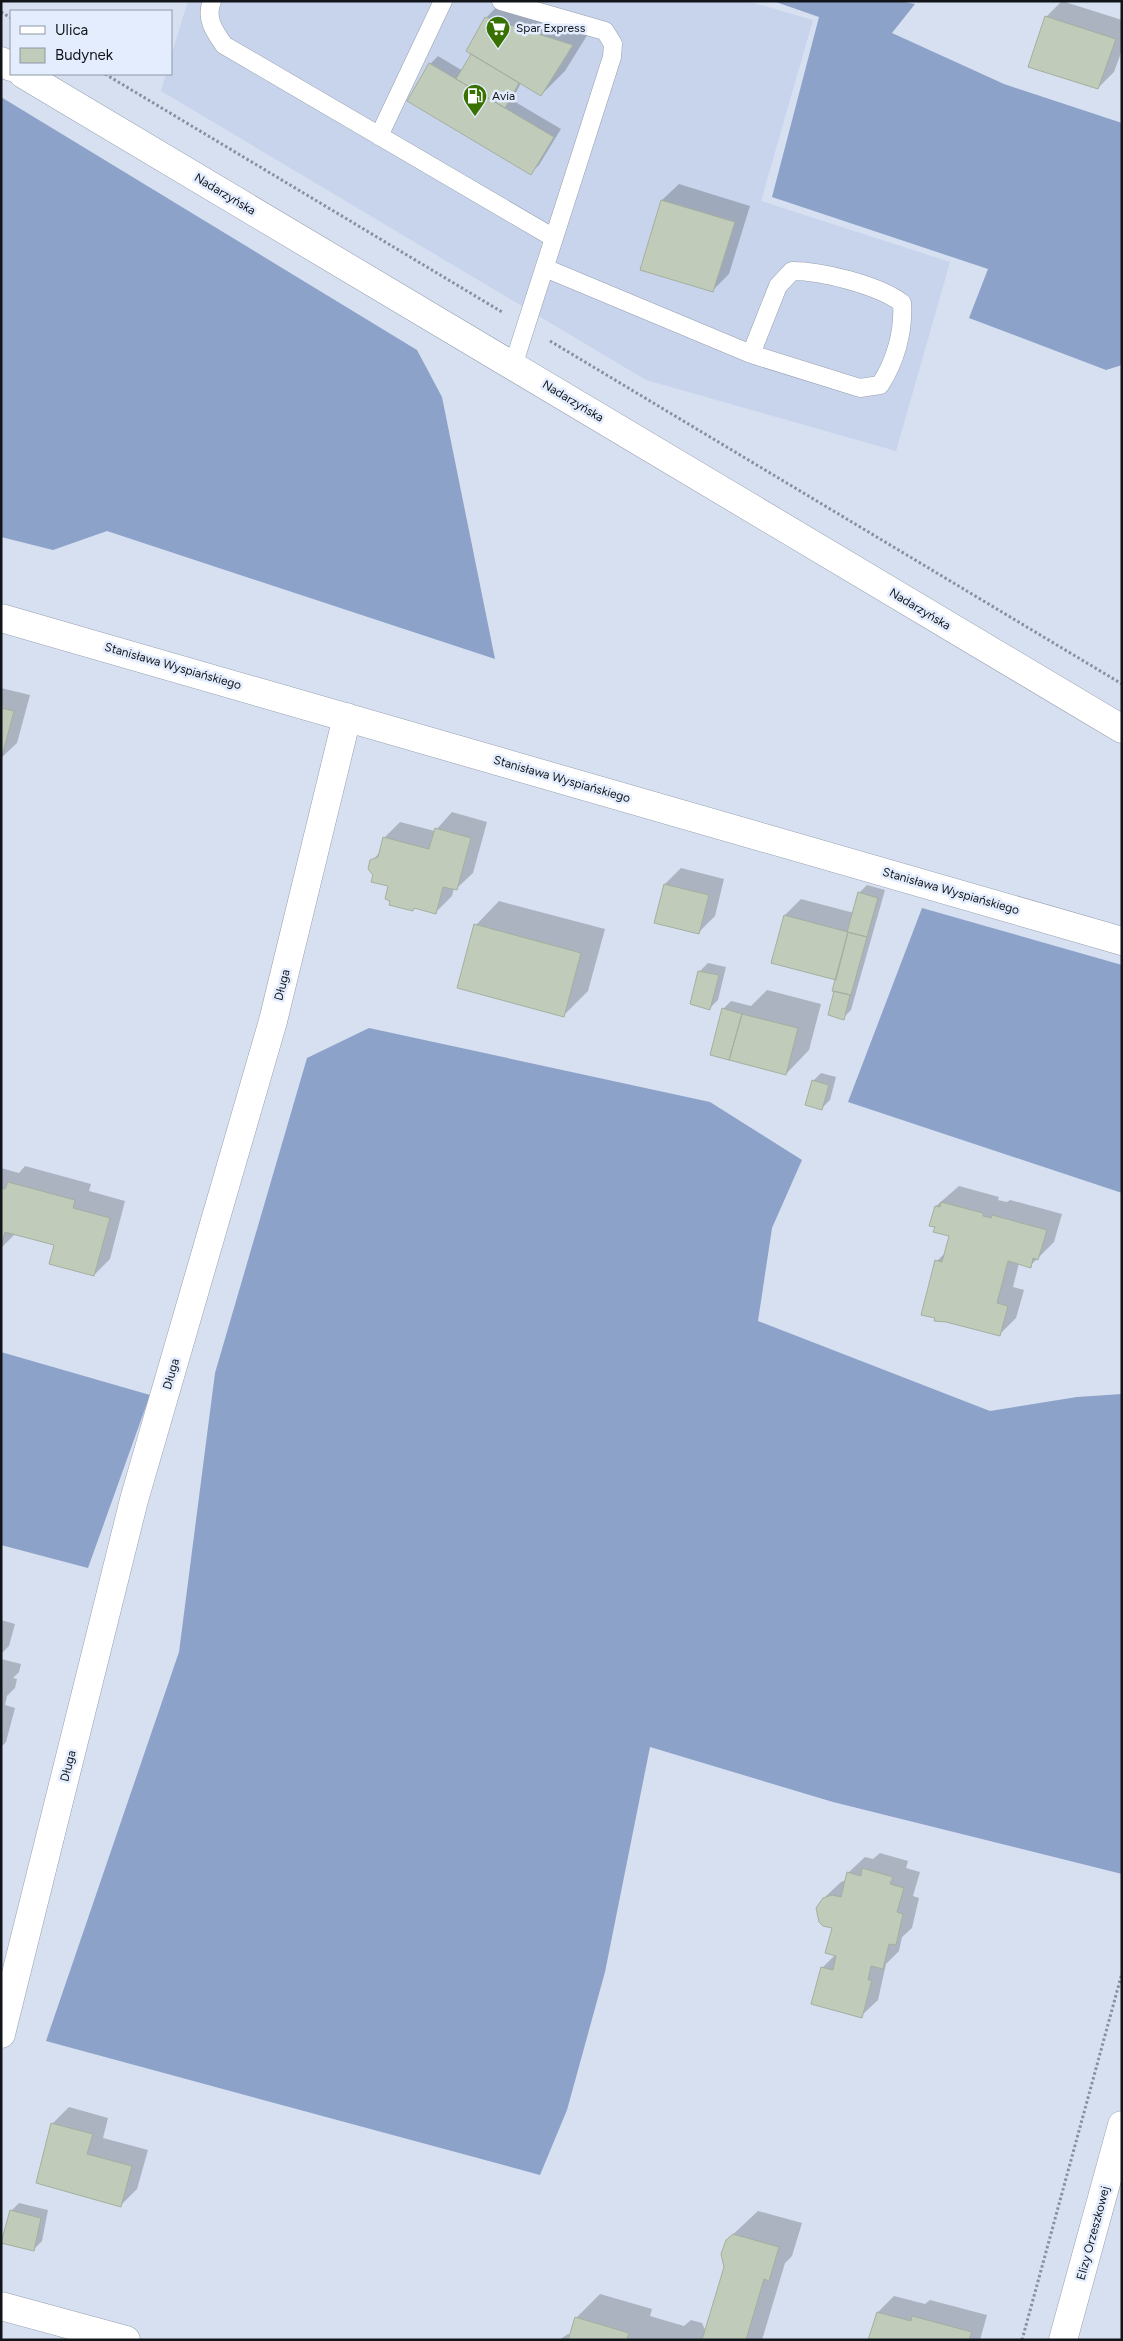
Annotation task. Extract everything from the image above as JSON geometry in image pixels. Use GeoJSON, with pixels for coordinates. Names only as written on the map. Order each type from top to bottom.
{"type":"FeatureCollection","features":[{"type":"Feature","properties":{"kind":"street","name":"Nadarzyńska"},"geometry":{"type":"LineString","coordinates":[[25,75],[1122,730]]}},
{"type":"Feature","properties":{"kind":"street","name":"Stanisława Wyspiańskiego"},"geometry":{"type":"LineString","coordinates":[[1,618],[347,716],[1122,941]]}},
{"type":"Feature","properties":{"kind":"street","name":"Długa"},"geometry":{"type":"LineString","coordinates":[[1,2034],[134,1500],[273,1021],[347,716]]}},
{"type":"Feature","properties":{"kind":"street","name":"Elizy Orzeszkowej"},"geometry":{"type":"LineString","coordinates":[[1063,2340],[1122,2125]]}},
{"type":"Feature","properties":{"kind":"street"},"geometry":{"type":"LineString","coordinates":[[1,2306],[126,2340]]}},
{"type":"Feature","properties":{"kind":"lane"},"geometry":{"type":"LineString","coordinates":[[212,1],[209,9],[211,28],[224,45],[554,238]]}},
{"type":"Feature","properties":{"kind":"lane"},"geometry":{"type":"LineString","coordinates":[[379,136],[443,1]]}},
{"type":"Feature","properties":{"kind":"lane"},"geometry":{"type":"LineString","coordinates":[[501,1],[605,30],[613,44],[612,57],[513,366]]}},
{"type":"Feature","properties":{"kind":"lane"},"geometry":{"type":"LineString","coordinates":[[544,268],[751,354],[860,388],[880,385],[890,369],[904,321],[902,303],[888,293],[811,271],[792,271],[778,286],[751,354]]}},
{"type":"Feature","properties":{"kind":"path"},"geometry":{"type":"LineString","coordinates":[[107,75],[1122,684]]}},
{"type":"Feature","properties":{"kind":"path"},"geometry":{"type":"LineString","coordinates":[[1022,2340],[1122,1973]]}},
{"type":"Feature","properties":{"kind":"shaded area"},"geometry":{"type":"Polygon","coordinates":[[[188,1],[747,1],[813,20],[761,201],[950,262],[896,451],[646,380],[161,91],[166,75],[172,75],[172,53],[188,1]]]}},
{"type":"Feature","properties":{"kind":"shaded area"},"geometry":{"type":"Polygon","coordinates":[[[773,1],[899,1],[915,4],[892,33],[1004,84],[1122,123],[1122,365],[1106,370],[969,318],[988,269],[772,197],[819,17],[773,1]]]}},
{"type":"Feature","properties":{"kind":"shaded area"},"geometry":{"type":"Polygon","coordinates":[[[1,97],[417,350],[442,397],[495,659],[107,531],[53,550],[1,537],[1,97]]]}},
{"type":"Feature","properties":{"kind":"shaded area"},"geometry":{"type":"Polygon","coordinates":[[[922,908],[1122,965],[1122,1193],[848,1102],[922,908]]]}},
{"type":"Feature","properties":{"kind":"shaded area"},"geometry":{"type":"Polygon","coordinates":[[[369,1028],[710,1102],[802,1160],[772,1228],[758,1321],[990,1411],[1077,1397],[1122,1394],[1122,1874],[833,1802],[650,1747],[605,1972],[567,2110],[540,2175],[46,2041],[179,1652],[215,1373],[307,1058],[369,1028]]]}},
{"type":"Feature","properties":{"kind":"shaded area"},"geometry":{"type":"Polygon","coordinates":[[[1,1352],[150,1395],[88,1568],[1,1545],[1,1352]]]}},
{"type":"Feature","properties":{"kind":"building"},"geometry":{"type":"Polygon","coordinates":[[[1045,16],[1116,39],[1098,89],[1028,67],[1045,16]]]}},
{"type":"Feature","properties":{"kind":"building"},"geometry":{"type":"Polygon","coordinates":[[[485,17],[573,45],[541,96],[466,51],[485,17]]]}},
{"type":"Feature","properties":{"kind":"building"},"geometry":{"type":"Polygon","coordinates":[[[471,54],[519,83],[505,108],[456,79],[471,54]]]}},
{"type":"Feature","properties":{"kind":"building"},"geometry":{"type":"Polygon","coordinates":[[[429,63],[554,137],[531,175],[407,101],[429,63]]]}},
{"type":"Feature","properties":{"kind":"building"},"geometry":{"type":"Polygon","coordinates":[[[661,200],[735,222],[713,292],[640,270],[661,200]]]}},
{"type":"Feature","properties":{"kind":"building"},"geometry":{"type":"Polygon","coordinates":[[[1,708],[14,711],[1,760],[1,708]]]}},
{"type":"Feature","properties":{"kind":"building"},"geometry":{"type":"Polygon","coordinates":[[[435,828],[471,838],[457,890],[443,887],[436,914],[414,908],[413,911],[389,905],[390,901],[385,899],[388,886],[371,882],[373,875],[368,869],[370,860],[378,857],[383,837],[429,849],[435,828]]]}},
{"type":"Feature","properties":{"kind":"building"},"geometry":{"type":"Polygon","coordinates":[[[664,884],[709,895],[699,934],[654,923],[664,884]]]}},
{"type":"Feature","properties":{"kind":"building"},"geometry":{"type":"Polygon","coordinates":[[[858,892],[878,898],[867,937],[847,932],[858,892]]]}},
{"type":"Feature","properties":{"kind":"building"},"geometry":{"type":"Polygon","coordinates":[[[784,915],[848,932],[836,980],[771,963],[784,915]]]}},
{"type":"Feature","properties":{"kind":"building"},"geometry":{"type":"Polygon","coordinates":[[[474,924],[581,953],[564,1017],[457,988],[474,924]]]}},
{"type":"Feature","properties":{"kind":"building"},"geometry":{"type":"Polygon","coordinates":[[[848,932],[867,937],[851,995],[832,991],[848,932]]]}},
{"type":"Feature","properties":{"kind":"building"},"geometry":{"type":"Polygon","coordinates":[[[698,971],[719,975],[710,1010],[690,1004],[698,971]]]}},
{"type":"Feature","properties":{"kind":"building"},"geometry":{"type":"Polygon","coordinates":[[[834,991],[850,995],[844,1020],[828,1015],[834,991]]]}},
{"type":"Feature","properties":{"kind":"building"},"geometry":{"type":"Polygon","coordinates":[[[722,1008],[742,1014],[729,1060],[710,1055],[722,1008]]]}},
{"type":"Feature","properties":{"kind":"building"},"geometry":{"type":"Polygon","coordinates":[[[742,1014],[798,1028],[786,1075],[729,1060],[742,1014]]]}},
{"type":"Feature","properties":{"kind":"building"},"geometry":{"type":"Polygon","coordinates":[[[812,1080],[829,1085],[822,1110],[805,1105],[812,1080]]]}},
{"type":"Feature","properties":{"kind":"building"},"geometry":{"type":"Polygon","coordinates":[[[8,1182],[75,1200],[73,1208],[110,1218],[94,1276],[49,1264],[54,1245],[5,1232],[1,1246],[1,1188],[5,1189],[8,1182]]]}},
{"type":"Feature","properties":{"kind":"building"},"geometry":{"type":"Polygon","coordinates":[[[941,1202],[983,1213],[983,1216],[991,1218],[992,1215],[1047,1230],[1038,1260],[1033,1258],[1031,1268],[1008,1261],[997,1303],[1008,1306],[1000,1336],[946,1322],[934,1321],[935,1318],[921,1315],[935,1260],[942,1262],[949,1236],[933,1232],[935,1227],[929,1226],[935,1206],[940,1207],[941,1202]]]}},
{"type":"Feature","properties":{"kind":"building"},"geometry":{"type":"Polygon","coordinates":[[[862,1868],[893,1877],[890,1884],[904,1888],[897,1912],[903,1914],[896,1945],[889,1944],[883,1969],[871,1966],[868,1980],[872,1980],[862,2018],[811,2004],[821,1967],[833,1970],[836,1956],[825,1953],[832,1928],[823,1926],[819,1922],[816,1908],[823,1898],[832,1895],[841,1897],[847,1872],[861,1876],[862,1868]]]}},
{"type":"Feature","properties":{"kind":"building"},"geometry":{"type":"Polygon","coordinates":[[[51,2123],[93,2134],[87,2154],[132,2166],[121,2207],[36,2183],[51,2123]]]}},
{"type":"Feature","properties":{"kind":"building"},"geometry":{"type":"Polygon","coordinates":[[[10,2210],[41,2218],[34,2251],[1,2243],[10,2210]]]}},
{"type":"Feature","properties":{"kind":"building"},"geometry":{"type":"Polygon","coordinates":[[[733,2234],[779,2247],[769,2281],[764,2279],[746,2340],[702,2340],[724,2267],[721,2254],[726,2240],[733,2234]]]}},
{"type":"Feature","properties":{"kind":"building"},"geometry":{"type":"Polygon","coordinates":[[[877,2312],[911,2321],[912,2316],[972,2332],[969,2340],[868,2340],[877,2312]]]}},
{"type":"Feature","properties":{"kind":"building"},"geometry":{"type":"Polygon","coordinates":[[[575,2317],[629,2333],[627,2340],[568,2340],[575,2317]]]}},
{"type":"Feature","properties":{"kind":"place","name":"Spar Express"},"geometry":{"type":"Point","coordinates":[498,49]}},
{"type":"Feature","properties":{"kind":"place","name":"Avia"},"geometry":{"type":"Point","coordinates":[475,117]}}]}
